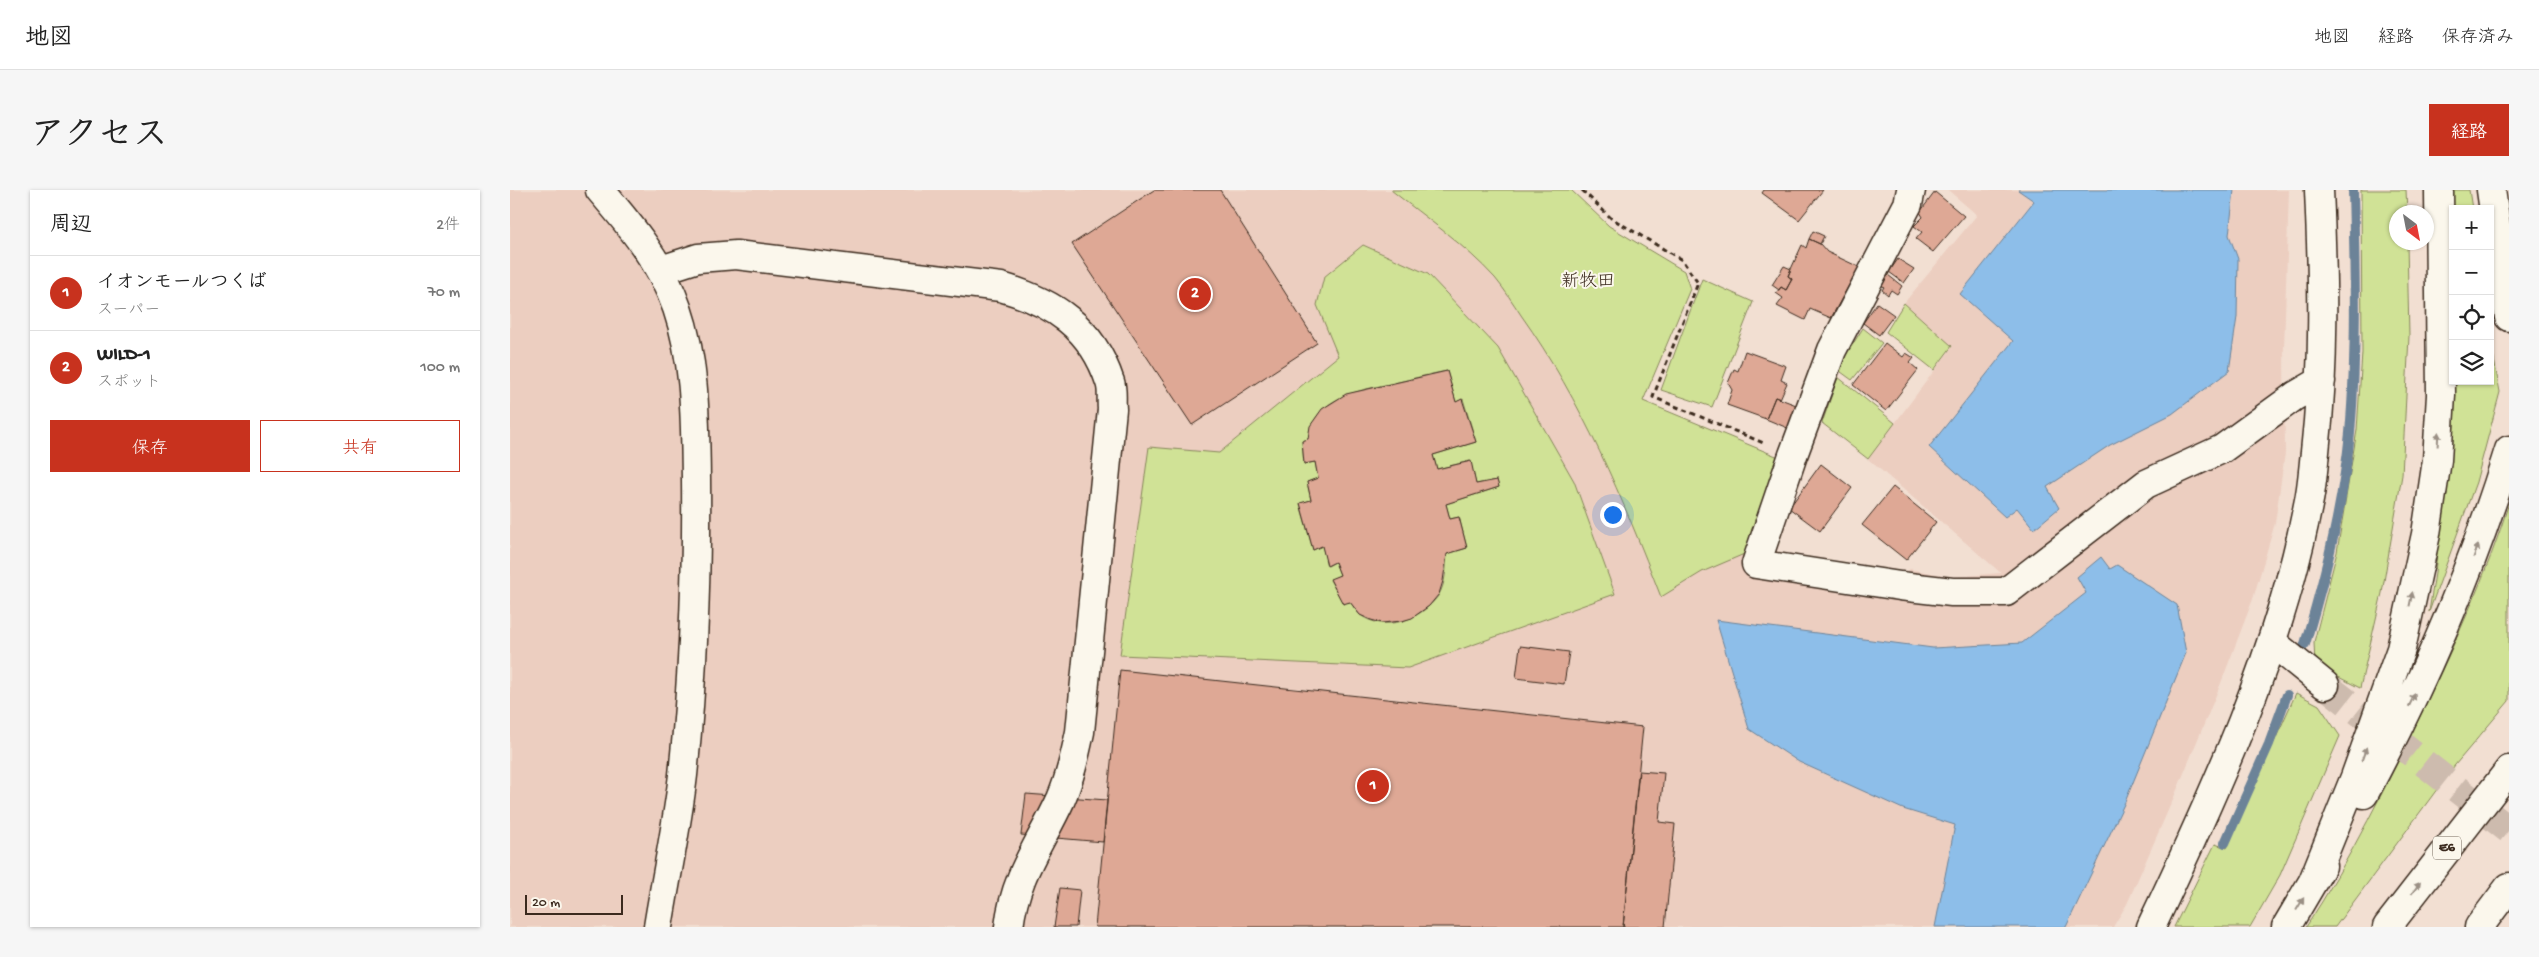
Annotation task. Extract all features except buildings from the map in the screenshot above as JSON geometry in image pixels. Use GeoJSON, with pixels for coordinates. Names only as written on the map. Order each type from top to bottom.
{"type":"FeatureCollection","features":[{"type":"Feature","properties":{"kind":"main road"},"geometry":{"type":"LineString","coordinates":[[600,190],[634,230],[661,270],[677,308],[688,348],[693,387],[696,537],[682,776],[658,927]]}},
{"type":"Feature","properties":{"kind":"main road"},"geometry":{"type":"LineString","coordinates":[[1912,190],[1908,204],[1832,350],[1793,455],[1756,564],[1952,592],[2006,592],[2146,484],[2222,449],[2295,396],[2321,381]]}},
{"type":"Feature","properties":{"kind":"main road"},"geometry":{"type":"LineString","coordinates":[[2150,927],[2227,757],[2272,642],[2292,576],[2309,504],[2324,335],[2318,190]]}},
{"type":"Feature","properties":{"kind":"main road"},"geometry":{"type":"LineString","coordinates":[[2313,881],[2355,777],[2401,650],[2426,534],[2437,460],[2441,395],[2439,190]]}},
{"type":"Feature","properties":{"kind":"main road"},"geometry":{"type":"LineString","coordinates":[[2492,195],[2509,317]]}},
{"type":"Feature","properties":{"kind":"main road"},"geometry":{"type":"LineString","coordinates":[[661,270],[698,258],[736,255],[1001,287],[1027,294],[1053,307],[1072,321],[1088,340],[1100,360],[1111,383],[1112,409],[1080,732],[1073,764],[1062,797],[1017,885],[1009,927]]}},
{"type":"Feature","properties":{"kind":"main road"},"geometry":{"type":"LineString","coordinates":[[2286,927],[2386,752],[2455,606],[2486,526],[2509,450]]}},
{"type":"Feature","properties":{"kind":"main road"},"geometry":{"type":"LineString","coordinates":[[2272,642],[2325,685]]}},
{"type":"Feature","properties":{"kind":"main road","name":"E6"},"geometry":{"type":"LineString","coordinates":[[2387,927],[2509,770]]}},
{"type":"Feature","properties":{"kind":"main road"},"geometry":{"type":"LineString","coordinates":[[2479,927],[2509,887]]}},
{"type":"Feature","properties":{"kind":"path"},"geometry":{"type":"LineString","coordinates":[[1582,190],[1611,218],[1682,260],[1698,283],[1653,397],[1793,455]]}},
{"type":"Feature","properties":{"kind":"shaded area"},"geometry":{"type":"Polygon","coordinates":[[[510,190],[1571,190],[1609,226],[1684,271],[1690,289],[1643,401],[1781,458],[1750,552],[1900,576],[1910,569],[1952,577],[2001,573],[1868,459],[1952,347],[1904,303],[1977,215],[1948,190],[2289,190],[2284,349],[2285,453],[2275,523],[2253,599],[2221,683],[2127,904],[2113,927],[510,927],[510,190]]]}},
{"type":"Feature","properties":{"kind":"green space"},"geometry":{"type":"Polygon","coordinates":[[[1391,190],[1571,190],[1609,226],[1684,271],[1690,289],[1643,401],[1781,458],[1749,552],[1702,572],[1661,597],[1632,524],[1600,452],[1582,416],[1543,348],[1495,278],[1445,232],[1391,190]]]}},
{"type":"Feature","properties":{"kind":"green space"},"geometry":{"type":"Polygon","coordinates":[[[2361,190],[2406,190],[2407,205],[2389,205],[2389,250],[2407,250],[2409,336],[2402,475],[2382,593],[2360,688],[2315,665],[2314,642],[2337,552],[2357,430],[2362,353],[2361,190]]]}},
{"type":"Feature","properties":{"kind":"green space"},"geometry":{"type":"Polygon","coordinates":[[[2450,190],[2469,190],[2471,205],[2452,205],[2450,190]]]}},
{"type":"Feature","properties":{"kind":"green space"},"geometry":{"type":"Polygon","coordinates":[[[1363,245],[1428,274],[1498,348],[1574,481],[1615,594],[1408,668],[1120,655],[1149,447],[1219,453],[1338,356],[1317,305],[1324,277],[1363,245]],[[1447,371],[1366,389],[1329,404],[1319,413],[1312,425],[1308,439],[1302,441],[1304,464],[1315,462],[1318,478],[1307,482],[1311,500],[1300,504],[1313,550],[1322,546],[1328,566],[1335,562],[1340,575],[1330,580],[1343,603],[1350,602],[1359,614],[1369,620],[1380,623],[1402,621],[1413,617],[1431,604],[1443,586],[1447,554],[1467,548],[1459,517],[1450,519],[1446,504],[1499,487],[1497,480],[1476,484],[1470,461],[1437,469],[1433,455],[1476,442],[1463,399],[1456,402],[1447,371]]]}},
{"type":"Feature","properties":{"kind":"green space"},"geometry":{"type":"Polygon","coordinates":[[[1702,279],[1753,302],[1712,407],[1661,390],[1702,279]]]}},
{"type":"Feature","properties":{"kind":"green space"},"geometry":{"type":"Polygon","coordinates":[[[1904,303],[1952,346],[1934,370],[1886,332],[1904,303]]]}},
{"type":"Feature","properties":{"kind":"green space"},"geometry":{"type":"Polygon","coordinates":[[[1863,328],[1882,343],[1852,380],[1837,369],[1863,328]]]}},
{"type":"Feature","properties":{"kind":"green space"},"geometry":{"type":"Polygon","coordinates":[[[2494,360],[2500,392],[2476,482],[2429,612],[2435,573],[2453,385],[2494,385],[2494,360]]]}},
{"type":"Feature","properties":{"kind":"green space"},"geometry":{"type":"Polygon","coordinates":[[[1838,377],[1895,423],[1868,459],[1822,423],[1838,377]]]}},
{"type":"Feature","properties":{"kind":"green space"},"geometry":{"type":"Polygon","coordinates":[[[2509,503],[2509,701],[2455,765],[2335,927],[2306,927],[2353,848],[2423,710],[2481,582],[2509,503]]]}},
{"type":"Feature","properties":{"kind":"green space"},"geometry":{"type":"Polygon","coordinates":[[[2296,693],[2319,705],[2340,736],[2280,875],[2250,927],[2174,927],[2215,844],[2227,848],[2296,693]]]}},
{"type":"Feature","properties":{"kind":"water"},"geometry":{"type":"Polygon","coordinates":[[[2018,190],[2234,190],[2229,235],[2238,259],[2237,317],[2229,371],[2172,414],[2110,445],[2047,487],[2059,508],[2034,529],[2017,508],[2005,517],[1929,447],[2013,341],[1960,294],[2034,201],[2018,190]]]}},
{"type":"Feature","properties":{"kind":"water"},"geometry":{"type":"Polygon","coordinates":[[[2101,557],[2110,569],[2117,565],[2177,605],[2186,653],[2125,802],[2066,927],[1935,927],[1955,825],[1903,809],[1799,762],[1749,729],[1716,620],[1933,648],[2022,643],[2086,593],[2077,577],[2101,557]]]}},
{"type":"Feature","properties":{"kind":"waterway"},"geometry":{"type":"LineString","coordinates":[[2305,644],[2333,539],[2350,433],[2355,342],[2353,190]]}},
{"type":"Feature","properties":{"kind":"waterway"},"geometry":{"type":"LineString","coordinates":[[2225,843],[2269,744],[2287,695]]}},
{"type":"Feature","properties":{"kind":"tunnel"},"geometry":{"type":"LineString","coordinates":[[2325,685],[2509,830]]}},
{"type":"Feature","properties":{"kind":"place","name":"WILD-1"},"geometry":{"type":"Point","coordinates":[1195,294]}},
{"type":"Feature","properties":{"kind":"place","name":"イオンモールつくば"},"geometry":{"type":"Point","coordinates":[1373,786]}},
{"type":"Feature","properties":{"kind":"district","name":"新牧田"},"geometry":{"type":"Point","coordinates":[1588,282]}}]}
